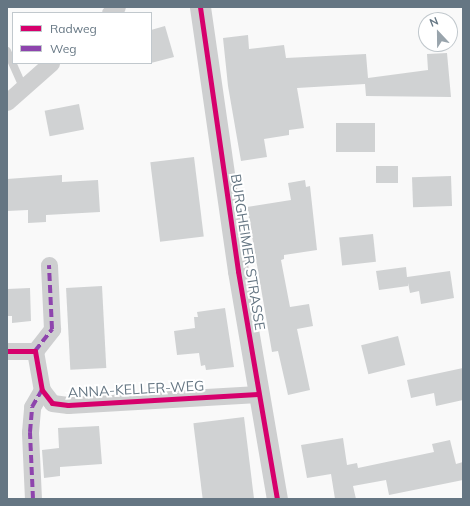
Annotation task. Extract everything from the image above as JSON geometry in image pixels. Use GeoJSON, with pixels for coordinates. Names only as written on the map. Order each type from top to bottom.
{"type":"FeatureCollection","features":[{"type":"Feature","properties":{"kind":"street","name":"BURGHEIMER STRASSE"},"geometry":{"type":"LineString","coordinates":[[200,7],[258,394],[277,499]]}},
{"type":"Feature","properties":{"kind":"street"},"geometry":{"type":"LineString","coordinates":[[7,102],[50,64]]}},
{"type":"Feature","properties":{"kind":"street"},"geometry":{"type":"LineString","coordinates":[[33,499],[30,432],[32,407],[42,390],[35,351],[52,329],[50,265]]}},
{"type":"Feature","properties":{"kind":"street"},"geometry":{"type":"LineString","coordinates":[[7,351],[35,351]]}},
{"type":"Feature","properties":{"kind":"street","name":"ANNA-KELLER-WEG"},"geometry":{"type":"LineString","coordinates":[[42,390],[52,403],[68,405],[258,394]]}},
{"type":"Feature","properties":{"kind":"lane"},"geometry":{"type":"LineString","coordinates":[[7,51],[12,62]]}},
{"type":"Feature","properties":{"kind":"lane"},"geometry":{"type":"LineString","coordinates":[[13,64],[23,87]]}},
{"type":"Feature","properties":{"kind":"building"},"geometry":{"type":"Polygon","coordinates":[[[165,26],[174,57],[152,63],[152,30],[165,26]]]}},
{"type":"Feature","properties":{"kind":"building"},"geometry":{"type":"Polygon","coordinates":[[[248,35],[249,49],[284,45],[286,58],[366,54],[368,78],[428,70],[427,54],[447,53],[451,97],[366,96],[365,84],[297,88],[304,128],[289,130],[289,135],[264,139],[267,157],[241,161],[228,86],[223,38],[248,35]]]}},
{"type":"Feature","properties":{"kind":"building"},"geometry":{"type":"Polygon","coordinates":[[[79,104],[84,130],[50,136],[45,111],[79,104]]]}},
{"type":"Feature","properties":{"kind":"building"},"geometry":{"type":"Polygon","coordinates":[[[336,123],[375,123],[375,152],[336,152],[336,123]]]}},
{"type":"Feature","properties":{"kind":"building"},"geometry":{"type":"Polygon","coordinates":[[[194,157],[204,236],[160,242],[150,162],[194,157]]]}},
{"type":"Feature","properties":{"kind":"building"},"geometry":{"type":"Polygon","coordinates":[[[376,166],[398,166],[398,183],[376,183],[376,166]]]}},
{"type":"Feature","properties":{"kind":"building"},"geometry":{"type":"Polygon","coordinates":[[[62,175],[62,182],[98,180],[100,212],[46,215],[46,222],[28,223],[28,210],[7,211],[7,179],[62,175]]]}},
{"type":"Feature","properties":{"kind":"building"},"geometry":{"type":"Polygon","coordinates":[[[451,176],[452,206],[413,207],[412,177],[451,176]]]}},
{"type":"Feature","properties":{"kind":"building"},"geometry":{"type":"Polygon","coordinates":[[[305,180],[306,187],[310,186],[317,250],[284,255],[284,259],[281,260],[290,307],[309,304],[313,326],[297,329],[310,390],[288,395],[278,351],[272,352],[247,207],[291,200],[288,183],[305,180]]]}},
{"type":"Feature","properties":{"kind":"building"},"geometry":{"type":"Polygon","coordinates":[[[373,234],[376,262],[342,265],[339,238],[373,234]]]}},
{"type":"Feature","properties":{"kind":"building"},"geometry":{"type":"Polygon","coordinates":[[[406,267],[407,277],[450,271],[454,298],[421,304],[419,291],[410,293],[408,283],[408,286],[379,290],[376,271],[406,267]]]}},
{"type":"Feature","properties":{"kind":"building"},"geometry":{"type":"Polygon","coordinates":[[[102,286],[106,368],[70,370],[66,288],[102,286]]]}},
{"type":"Feature","properties":{"kind":"building"},"geometry":{"type":"Polygon","coordinates":[[[30,288],[31,321],[12,323],[12,316],[7,316],[7,289],[30,288]]]}},
{"type":"Feature","properties":{"kind":"building"},"geometry":{"type":"Polygon","coordinates":[[[225,308],[234,367],[206,370],[205,365],[201,366],[199,353],[177,355],[174,331],[195,328],[194,317],[198,317],[197,312],[225,308]]]}},
{"type":"Feature","properties":{"kind":"building"},"geometry":{"type":"Polygon","coordinates":[[[398,336],[405,365],[368,374],[361,345],[398,336]]]}},
{"type":"Feature","properties":{"kind":"building"},"geometry":{"type":"Polygon","coordinates":[[[463,368],[463,400],[436,406],[434,393],[411,398],[407,380],[463,368]]]}},
{"type":"Feature","properties":{"kind":"building"},"geometry":{"type":"Polygon","coordinates":[[[244,417],[254,499],[203,499],[193,423],[244,417]]]}},
{"type":"Feature","properties":{"kind":"building"},"geometry":{"type":"Polygon","coordinates":[[[99,426],[102,464],[60,467],[60,476],[44,478],[42,450],[59,448],[58,428],[99,426]]]}},
{"type":"Feature","properties":{"kind":"building"},"geometry":{"type":"Polygon","coordinates":[[[343,438],[347,465],[357,463],[358,468],[434,452],[432,444],[450,440],[456,464],[463,462],[463,480],[389,495],[386,480],[353,486],[356,499],[335,499],[331,474],[307,478],[301,445],[343,438]]]}},
{"type":"Feature","properties":{"kind":"marked path"},"geometry":{"type":"LineString","coordinates":[[35,351],[52,329],[49,265]]}},
{"type":"Feature","properties":{"kind":"marked path"},"geometry":{"type":"LineString","coordinates":[[33,499],[30,432],[32,407],[42,390]]}},
{"type":"Feature","properties":{"kind":"cycle path"},"geometry":{"type":"LineString","coordinates":[[200,7],[238,271],[277,499]]}},
{"type":"Feature","properties":{"kind":"cycle path"},"geometry":{"type":"LineString","coordinates":[[7,351],[35,351],[42,390],[52,403],[68,405],[258,394]]}}]}
